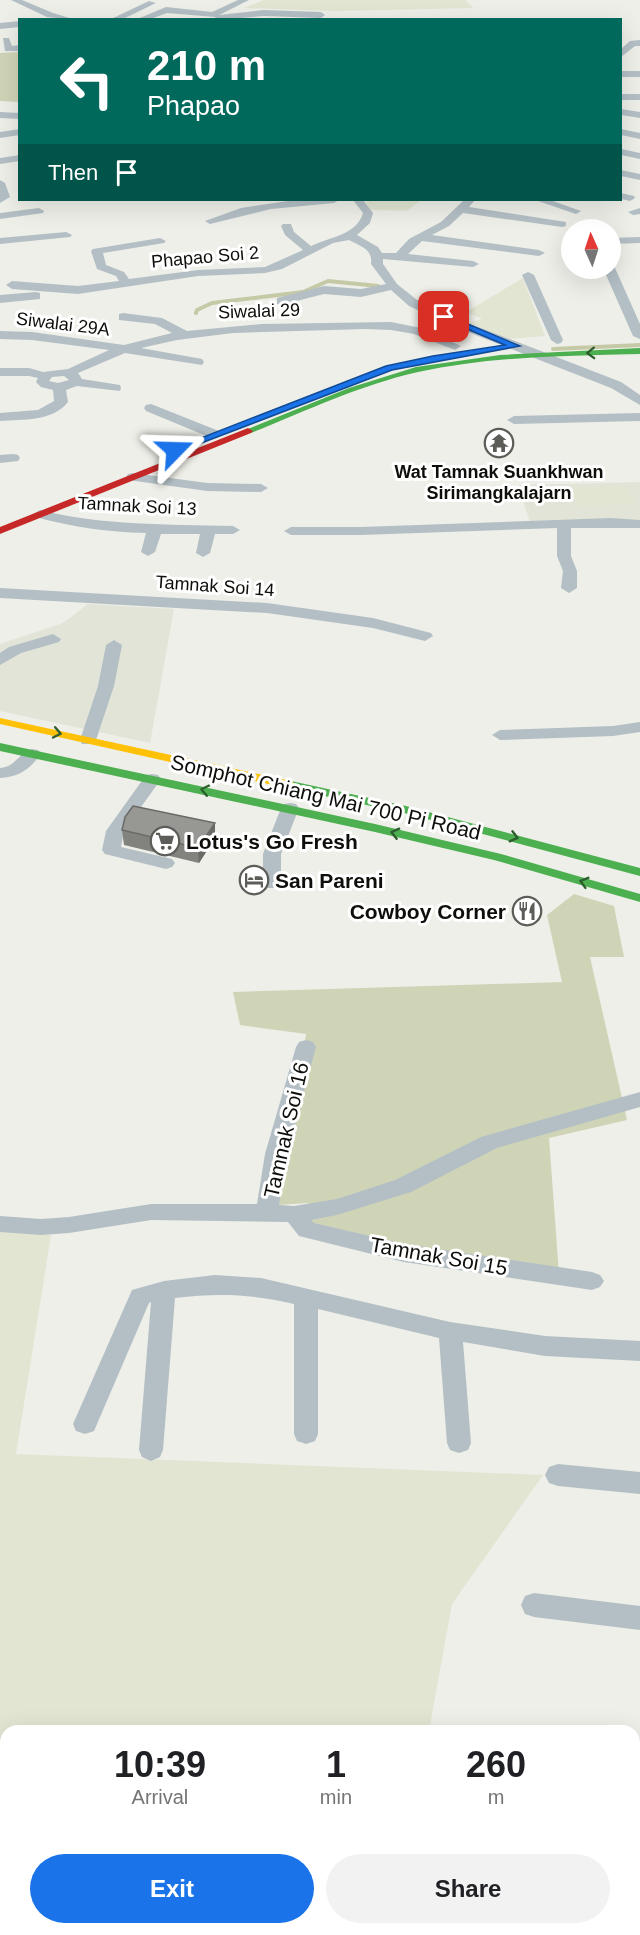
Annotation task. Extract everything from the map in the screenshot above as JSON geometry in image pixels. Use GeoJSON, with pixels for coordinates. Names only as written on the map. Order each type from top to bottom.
{"type":"FeatureCollection","features":[{"type":"Feature","properties":{"kind":"street"},"geometry":{"type":"LineString","coordinates":[[15,0],[49,18]]}},
{"type":"Feature","properties":{"kind":"street"},"geometry":{"type":"LineString","coordinates":[[117,18],[139,7],[166,0]]}},
{"type":"Feature","properties":{"kind":"street"},"geometry":{"type":"LineString","coordinates":[[144,18],[166,9],[213,15],[245,0]]}},
{"type":"Feature","properties":{"kind":"street"},"geometry":{"type":"LineString","coordinates":[[217,18],[258,0]]}},
{"type":"Feature","properties":{"kind":"street"},"geometry":{"type":"LineString","coordinates":[[223,18],[264,13],[321,15]]}},
{"type":"Feature","properties":{"kind":"street"},"geometry":{"type":"LineString","coordinates":[[0,26],[18,24]]}},
{"type":"Feature","properties":{"kind":"street"},"geometry":{"type":"LineString","coordinates":[[18,39],[3,40],[8,49],[18,48]]}},
{"type":"Feature","properties":{"kind":"street"},"geometry":{"type":"LineString","coordinates":[[624,56],[633,43],[640,43]]}},
{"type":"Feature","properties":{"kind":"street"},"geometry":{"type":"LineString","coordinates":[[622,74],[640,74]]}},
{"type":"Feature","properties":{"kind":"street"},"geometry":{"type":"LineString","coordinates":[[622,97],[640,97]]}},
{"type":"Feature","properties":{"kind":"street"},"geometry":{"type":"LineString","coordinates":[[622,112],[640,115]]}},
{"type":"Feature","properties":{"kind":"street"},"geometry":{"type":"LineString","coordinates":[[0,115],[18,116]]}},
{"type":"Feature","properties":{"kind":"street"},"geometry":{"type":"LineString","coordinates":[[0,135],[18,132]]}},
{"type":"Feature","properties":{"kind":"street"},"geometry":{"type":"LineString","coordinates":[[622,132],[640,136]]}},
{"type":"Feature","properties":{"kind":"street"},"geometry":{"type":"LineString","coordinates":[[622,152],[640,156]]}},
{"type":"Feature","properties":{"kind":"street"},"geometry":{"type":"LineString","coordinates":[[0,161],[18,158]]}},
{"type":"Feature","properties":{"kind":"street"},"geometry":{"type":"LineString","coordinates":[[622,173],[640,177]]}},
{"type":"Feature","properties":{"kind":"street"},"geometry":{"type":"LineString","coordinates":[[0,200],[5,197],[3,186]]}},
{"type":"Feature","properties":{"kind":"street"},"geometry":{"type":"LineString","coordinates":[[210,221],[267,205],[321,201]]}},
{"type":"Feature","properties":{"kind":"street"},"geometry":{"type":"LineString","coordinates":[[359,201],[368,213],[366,221],[350,236],[374,249],[378,256],[377,264],[393,286],[413,303],[615,385],[640,401]]}},
{"type":"Feature","properties":{"kind":"street"},"geometry":{"type":"LineString","coordinates":[[399,256],[419,237],[445,224],[469,201]]}},
{"type":"Feature","properties":{"kind":"street"},"geometry":{"type":"LineString","coordinates":[[543,201],[576,211]]}},
{"type":"Feature","properties":{"kind":"street"},"geometry":{"type":"LineString","coordinates":[[460,209],[561,224]]}},
{"type":"Feature","properties":{"kind":"street"},"geometry":{"type":"LineString","coordinates":[[0,216],[39,211]]}},
{"type":"Feature","properties":{"kind":"street"},"geometry":{"type":"LineString","coordinates":[[287,226],[289,233],[310,250]]}},
{"type":"Feature","properties":{"kind":"street"},"geometry":{"type":"LineString","coordinates":[[0,241],[66,235]]}},
{"type":"Feature","properties":{"kind":"street","name":"Phapao Soi 2"},"geometry":{"type":"LineString","coordinates":[[57,289],[78,290],[198,273],[283,284],[310,250],[329,241],[350,236]]}},
{"type":"Feature","properties":{"kind":"street"},"geometry":{"type":"LineString","coordinates":[[419,237],[539,253]]}},
{"type":"Feature","properties":{"kind":"street"},"geometry":{"type":"LineString","coordinates":[[621,241],[640,240]]}},
{"type":"Feature","properties":{"kind":"street"},"geometry":{"type":"LineString","coordinates":[[126,283],[120,274],[101,267],[97,251],[160,241]]}},
{"type":"Feature","properties":{"kind":"street"},"geometry":{"type":"LineString","coordinates":[[378,256],[473,264]]}},
{"type":"Feature","properties":{"kind":"street"},"geometry":{"type":"LineString","coordinates":[[528,275],[557,340]]}},
{"type":"Feature","properties":{"kind":"street"},"geometry":{"type":"LineString","coordinates":[[613,279],[636,336]]}},
{"type":"Feature","properties":{"kind":"street"},"geometry":{"type":"LineString","coordinates":[[283,284],[361,293],[393,286]]}},
{"type":"Feature","properties":{"kind":"street"},"geometry":{"type":"LineString","coordinates":[[12,285],[57,289]]}},
{"type":"Feature","properties":{"kind":"street"},"geometry":{"type":"LineString","coordinates":[[0,299],[34,297],[57,289]]}},
{"type":"Feature","properties":{"kind":"street"},"geometry":{"type":"LineString","coordinates":[[123,317],[158,321],[183,334]]}},
{"type":"Feature","properties":{"kind":"street","name":"Siwalai 29"},"geometry":{"type":"LineString","coordinates":[[72,378],[95,358],[154,339],[224,329],[369,325],[417,331],[454,346]]}},
{"type":"Feature","properties":{"kind":"street","name":"Siwalai 29A"},"geometry":{"type":"LineString","coordinates":[[0,335],[32,336],[106,346],[198,362]]}},
{"type":"Feature","properties":{"kind":"street"},"geometry":{"type":"LineString","coordinates":[[0,531],[214,434],[389,368],[433,358],[557,340],[592,338]]}},
{"type":"Feature","properties":{"kind":"street"},"geometry":{"type":"LineString","coordinates":[[0,517],[123,477],[353,391],[417,370],[485,359],[640,351]]}},
{"type":"Feature","properties":{"kind":"street"},"geometry":{"type":"LineString","coordinates":[[0,372],[29,372],[44,376],[54,373],[115,388]]}},
{"type":"Feature","properties":{"kind":"street"},"geometry":{"type":"LineString","coordinates":[[44,376],[42,382],[44,384],[59,387],[72,378]]}},
{"type":"Feature","properties":{"kind":"street"},"geometry":{"type":"LineString","coordinates":[[0,417],[41,413],[55,408],[61,402],[59,387]]}},
{"type":"Feature","properties":{"kind":"street"},"geometry":{"type":"LineString","coordinates":[[151,408],[214,434]]}},
{"type":"Feature","properties":{"kind":"street"},"geometry":{"type":"LineString","coordinates":[[514,420],[640,417]]}},
{"type":"Feature","properties":{"kind":"street"},"geometry":{"type":"LineString","coordinates":[[123,477],[207,487],[261,488]]}},
{"type":"Feature","properties":{"kind":"street","name":"Tamnak Soi 13"},"geometry":{"type":"LineString","coordinates":[[40,514],[61,521],[98,526],[233,530]]}},
{"type":"Feature","properties":{"kind":"street"},"geometry":{"type":"LineString","coordinates":[[564,524],[564,556],[570,571],[568,588]]}},
{"type":"Feature","properties":{"kind":"street"},"geometry":{"type":"LineString","coordinates":[[291,531],[640,524]]}},
{"type":"Feature","properties":{"kind":"street"},"geometry":{"type":"LineString","coordinates":[[148,552],[154,528]]}},
{"type":"Feature","properties":{"kind":"street"},"geometry":{"type":"LineString","coordinates":[[203,553],[208,529]]}},
{"type":"Feature","properties":{"kind":"street","name":"Tamnak Soi 14"},"geometry":{"type":"LineString","coordinates":[[0,593],[240,606],[340,615],[384,624],[425,636]]}},
{"type":"Feature","properties":{"kind":"street"},"geometry":{"type":"LineString","coordinates":[[0,660],[15,650],[53,639]]}},
{"type":"Feature","properties":{"kind":"street"},"geometry":{"type":"LineString","coordinates":[[88,740],[106,686],[114,645]]}},
{"type":"Feature","properties":{"kind":"street","name":"Somphot Chiang Mai 700 Pi Road"},"geometry":{"type":"LineString","coordinates":[[0,721],[406,810],[640,872]]}},
{"type":"Feature","properties":{"kind":"street"},"geometry":{"type":"LineString","coordinates":[[500,735],[614,731],[640,727]]}},
{"type":"Feature","properties":{"kind":"street","name":"Somphot Chiang Mai 700 Pi Road"},"geometry":{"type":"LineString","coordinates":[[0,747],[290,808],[497,857],[640,898]]}},
{"type":"Feature","properties":{"kind":"street"},"geometry":{"type":"LineString","coordinates":[[0,773],[20,769],[32,754]]}},
{"type":"Feature","properties":{"kind":"street"},"geometry":{"type":"LineString","coordinates":[[152,779],[115,831],[111,850],[166,863]]}},
{"type":"Feature","properties":{"kind":"street"},"geometry":{"type":"LineString","coordinates":[[272,884],[272,854],[290,808]]}},
{"type":"Feature","properties":{"kind":"street","name":"Tamnak Soi 16"},"geometry":{"type":"LineString","coordinates":[[267,1213],[276,1154],[306,1047]]}},
{"type":"Feature","properties":{"kind":"street"},"geometry":{"type":"LineString","coordinates":[[0,1224],[41,1227],[69,1225],[151,1212],[210,1211],[294,1214],[337,1207],[392,1189],[489,1142],[640,1099]]}},
{"type":"Feature","properties":{"kind":"street","name":"Tamnak Soi 15"},"geometry":{"type":"LineString","coordinates":[[294,1214],[307,1230],[404,1253],[592,1281]]}},
{"type":"Feature","properties":{"kind":"street"},"geometry":{"type":"LineString","coordinates":[[85,1424],[140,1296],[164,1290],[215,1284],[261,1287],[450,1331],[545,1346],[640,1351]]}},
{"type":"Feature","properties":{"kind":"street"},"geometry":{"type":"LineString","coordinates":[[151,1450],[164,1290]]}},
{"type":"Feature","properties":{"kind":"street"},"geometry":{"type":"LineString","coordinates":[[306,1298],[306,1434]]}},
{"type":"Feature","properties":{"kind":"street"},"geometry":{"type":"LineString","coordinates":[[450,1331],[459,1443]]}},
{"type":"Feature","properties":{"kind":"street"},"geometry":{"type":"LineString","coordinates":[[558,1475],[640,1483]]}},
{"type":"Feature","properties":{"kind":"street"},"geometry":{"type":"LineString","coordinates":[[534,1605],[640,1618]]}},
{"type":"Feature","properties":{"kind":"shaded area"},"geometry":{"type":"Polygon","coordinates":[[[640,482],[640,524],[531,525],[518,485],[640,482]]]}},
{"type":"Feature","properties":{"kind":"shaded area"},"geometry":{"type":"Polygon","coordinates":[[[88,604],[174,609],[150,743],[0,711],[0,644],[63,623],[88,604]]]}},
{"type":"Feature","properties":{"kind":"green space"},"geometry":{"type":"Polygon","coordinates":[[[264,0],[465,0],[473,8],[336,11],[244,8],[264,0]]]}},
{"type":"Feature","properties":{"kind":"green space"},"geometry":{"type":"Polygon","coordinates":[[[18,52],[18,102],[0,101],[0,53],[18,52]]]}},
{"type":"Feature","properties":{"kind":"green space"},"geometry":{"type":"Polygon","coordinates":[[[366,201],[420,201],[407,211],[370,210],[366,201]]]}},
{"type":"Feature","properties":{"kind":"green space"},"geometry":{"type":"Polygon","coordinates":[[[523,278],[545,336],[508,339],[469,323],[482,319],[466,312],[523,278]]]}},
{"type":"Feature","properties":{"kind":"green space"},"geometry":{"type":"Polygon","coordinates":[[[627,486],[635,504],[577,506],[570,488],[627,486]]]}},
{"type":"Feature","properties":{"kind":"green space"},"geometry":{"type":"Polygon","coordinates":[[[574,894],[614,906],[624,957],[590,957],[627,1120],[549,1138],[559,1274],[307,1231],[308,1203],[278,1205],[306,1034],[240,1025],[233,992],[562,982],[547,915],[574,894]]]}},
{"type":"Feature","properties":{"kind":"green space"},"geometry":{"type":"Polygon","coordinates":[[[0,1227],[51,1235],[16,1454],[543,1475],[452,1604],[430,1725],[0,1725],[0,1227]]]}},
{"type":"Feature","properties":{"kind":"building"},"geometry":{"type":"Polygon","coordinates":[[[133,806],[215,823],[198,848],[122,830],[125,817],[133,806]]]}},
{"type":"Feature","properties":{"kind":"waterway"},"geometry":{"type":"LineString","coordinates":[[196,313],[197,310],[212,303],[303,292],[328,281],[378,286]]}},
{"type":"Feature","properties":{"kind":"waterway"},"geometry":{"type":"LineString","coordinates":[[553,349],[640,345]]}},
{"type":"Feature","properties":{"kind":"traffic: fast"},"geometry":{"type":"LineString","coordinates":[[248,431],[352,390],[416,370],[444,364],[500,357],[640,351]]}},
{"type":"Feature","properties":{"kind":"traffic: fast"},"geometry":{"type":"LineString","coordinates":[[0,747],[375,828],[497,857],[640,898]]}},
{"type":"Feature","properties":{"kind":"traffic: fast"},"geometry":{"type":"LineString","coordinates":[[291,785],[406,810],[640,872]]}},
{"type":"Feature","properties":{"kind":"traffic: slow"},"geometry":{"type":"LineString","coordinates":[[0,721],[291,785]]}},
{"type":"Feature","properties":{"kind":"traffic: jam"},"geometry":{"type":"LineString","coordinates":[[0,531],[248,431]]}},
{"type":"Feature","properties":{"kind":"place","name":"Wat Tamnak Suankhwan Sirimangkalajarn"},"geometry":{"type":"Point","coordinates":[499,443]}},
{"type":"Feature","properties":{"kind":"place","name":"Lotus's Go Fresh"},"geometry":{"type":"Point","coordinates":[165,841]}},
{"type":"Feature","properties":{"kind":"place","name":"San Pareni"},"geometry":{"type":"Point","coordinates":[254,880]}},
{"type":"Feature","properties":{"kind":"place","name":"Cowboy Corner"},"geometry":{"type":"Point","coordinates":[527,911]}},
{"type":"Feature","properties":{"kind":"route"},"geometry":{"type":"LineString","coordinates":[[175,450],[235,425],[389,368],[433,358],[516,346],[444,317]]}}]}
